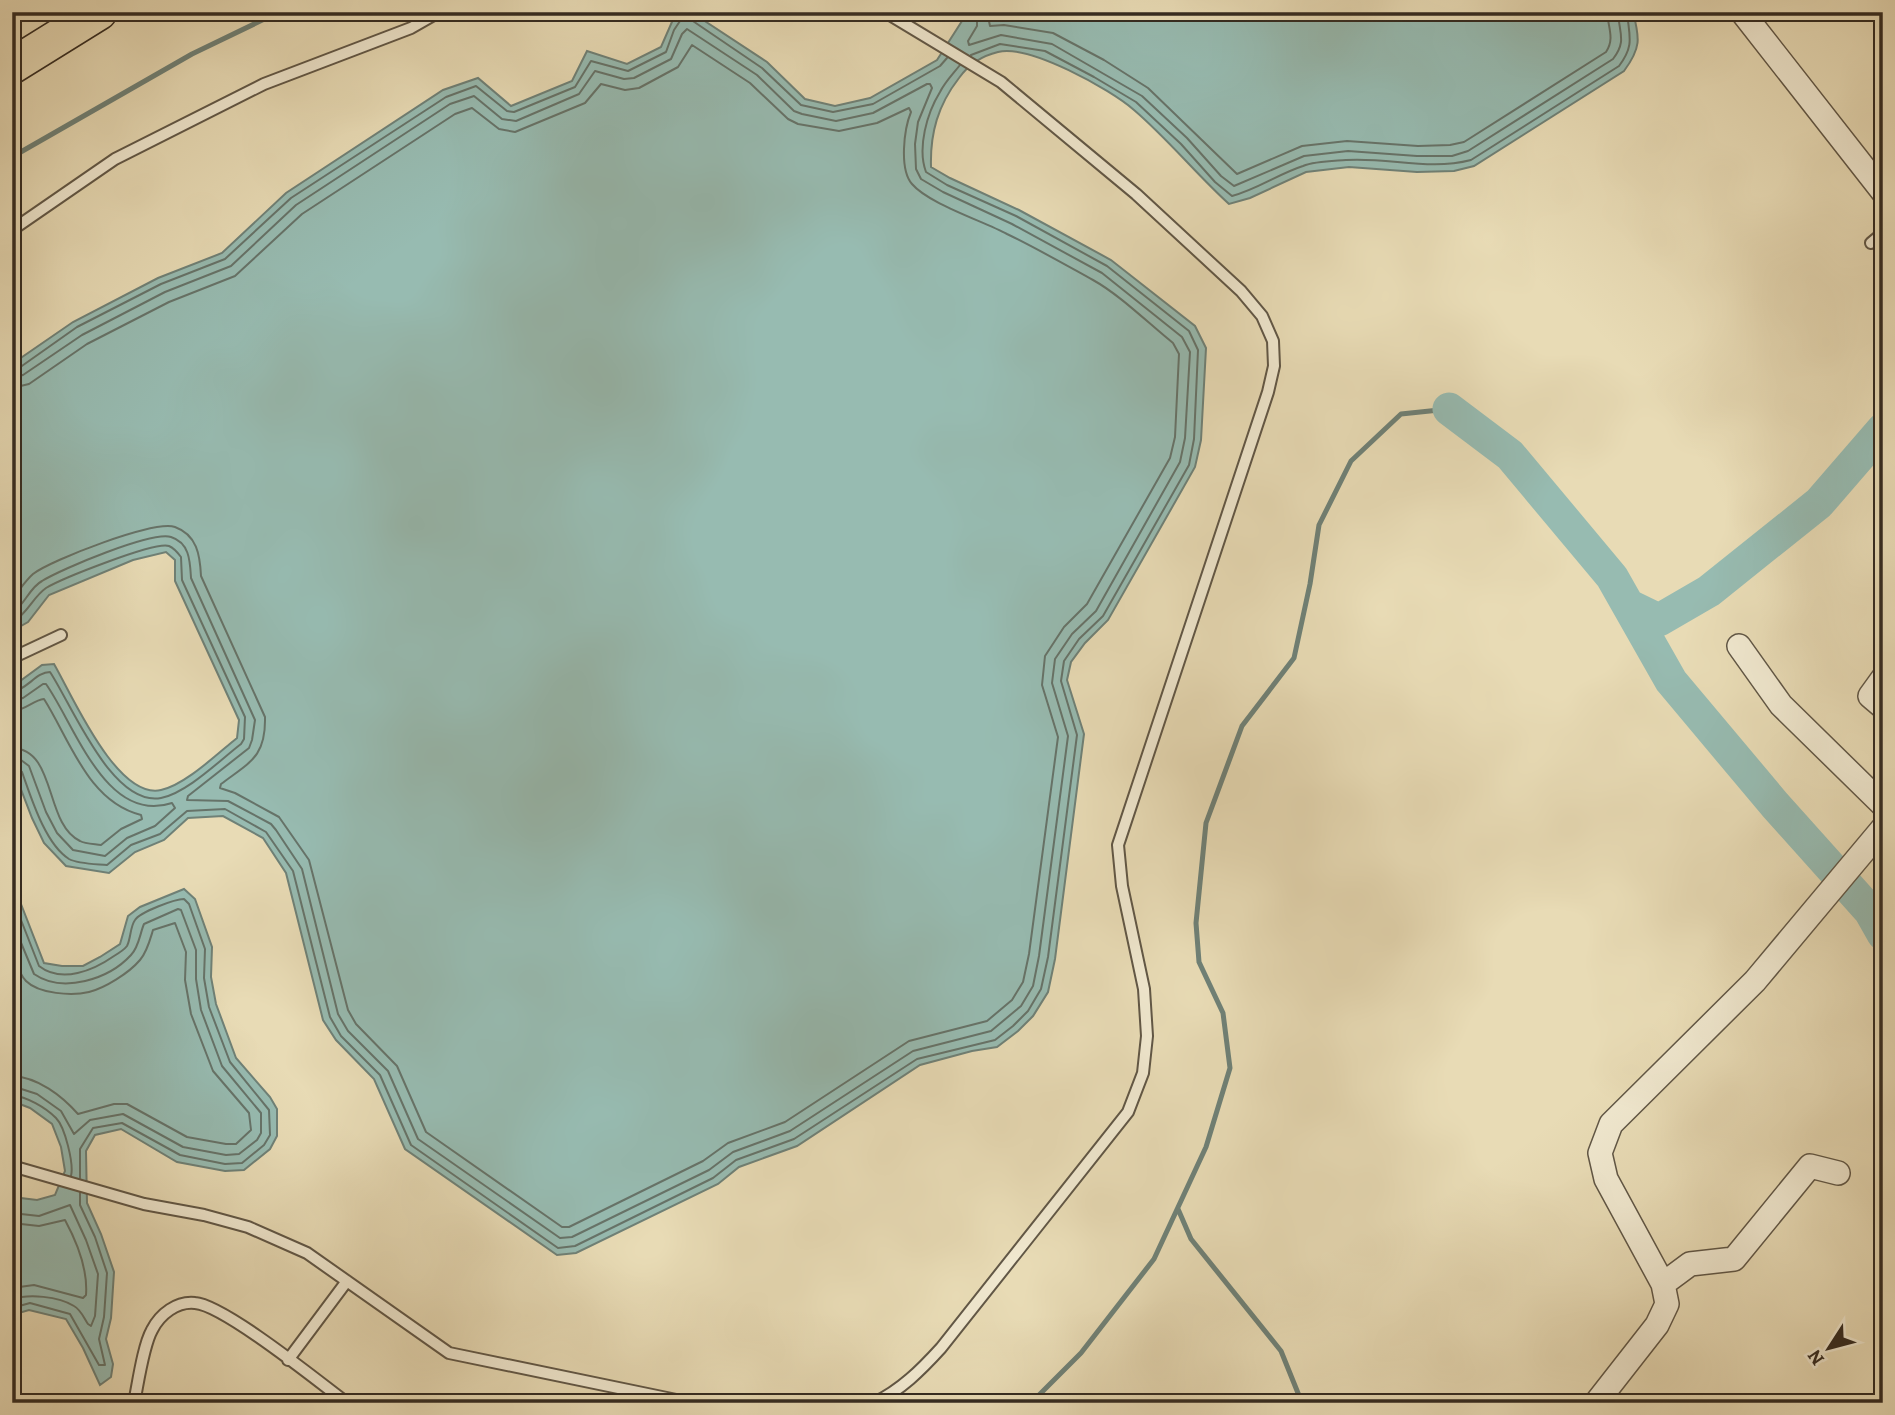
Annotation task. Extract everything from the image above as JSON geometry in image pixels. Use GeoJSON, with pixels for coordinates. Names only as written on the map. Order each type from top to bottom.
{"type":"FeatureCollection","features":[{"type":"Feature","properties":{"kind":"main road"},"geometry":{"type":"LineString","coordinates":[[12,66],[99,12]]}},
{"type":"Feature","properties":{"kind":"street"},"geometry":{"type":"LineString","coordinates":[[1742,12],[1883,192]]}},
{"type":"Feature","properties":{"kind":"street"},"geometry":{"type":"LineString","coordinates":[[1739,646],[1781,705],[1883,805]]}},
{"type":"Feature","properties":{"kind":"street"},"geometry":{"type":"LineString","coordinates":[[1883,678],[1870,696],[1883,707]]}},
{"type":"Feature","properties":{"kind":"street"},"geometry":{"type":"LineString","coordinates":[[1597,1403],[1657,1325],[1667,1304],[1663,1284],[1605,1179],[1600,1153],[1611,1124],[1755,981],[1883,828]]}},
{"type":"Feature","properties":{"kind":"street"},"geometry":{"type":"LineString","coordinates":[[1663,1284],[1690,1264],[1734,1259],[1810,1166],[1838,1173]]}},
{"type":"Feature","properties":{"kind":"lane"},"geometry":{"type":"LineString","coordinates":[[12,230],[128,153],[264,84],[411,28],[439,12]]}},
{"type":"Feature","properties":{"kind":"lane"},"geometry":{"type":"LineString","coordinates":[[874,1403],[915,1376],[941,1348],[1128,1112],[1143,1073],[1147,1036],[1144,989],[1122,886],[1118,845],[1268,392],[1274,366],[1273,341],[1262,316],[1241,291],[1136,194],[1002,82],[886,12]]}},
{"type":"Feature","properties":{"kind":"lane"},"geometry":{"type":"LineString","coordinates":[[1871,243],[1883,233]]}},
{"type":"Feature","properties":{"kind":"lane"},"geometry":{"type":"LineString","coordinates":[[12,658],[61,635]]}},
{"type":"Feature","properties":{"kind":"lane"},"geometry":{"type":"LineString","coordinates":[[12,1166],[144,1205],[248,1227],[307,1253],[449,1353],[691,1403]]}},
{"type":"Feature","properties":{"kind":"lane"},"geometry":{"type":"LineString","coordinates":[[288,1360],[346,1281]]}},
{"type":"Feature","properties":{"kind":"lane"},"geometry":{"type":"LineString","coordinates":[[134,1403],[151,1331],[164,1314],[180,1304],[196,1303],[223,1313],[347,1403]]}},
{"type":"Feature","properties":{"kind":"water"},"geometry":{"type":"Polygon","coordinates":[[[961,12],[1633,12],[1638,43],[1634,56],[1624,71],[1474,166],[1454,171],[1417,172],[1349,167],[1306,172],[1250,198],[1229,204],[1134,110],[1069,70],[1012,51],[986,56],[963,73],[952,88],[937,120],[931,167],[1019,210],[1111,260],[1195,326],[1206,348],[1201,440],[1195,467],[1108,620],[1071,662],[1067,680],[1084,734],[1055,959],[1048,992],[1033,1016],[997,1047],[920,1065],[797,1146],[739,1167],[718,1184],[576,1253],[557,1255],[405,1149],[374,1079],[336,1040],[323,1020],[286,873],[263,838],[223,816],[188,818],[164,840],[135,852],[109,873],[66,866],[44,843],[12,766],[12,687],[42,665],[54,664],[84,720],[113,763],[128,779],[145,789],[161,790],[190,776],[237,738],[239,720],[175,581],[175,560],[166,552],[133,560],[49,595],[28,622],[12,631],[12,364],[73,322],[158,278],[222,253],[286,193],[443,90],[478,78],[511,106],[572,81],[587,51],[627,64],[661,47],[675,15],[694,14],[767,62],[805,99],[835,106],[870,98],[937,60],[962,21],[961,12]]]}},
{"type":"Feature","properties":{"kind":"water"},"geometry":{"type":"Polygon","coordinates":[[[12,881],[44,963],[62,966],[83,966],[100,957],[120,944],[128,916],[140,907],[184,889],[195,899],[212,947],[211,977],[216,1004],[236,1058],[277,1109],[277,1136],[270,1149],[244,1170],[225,1171],[177,1162],[121,1129],[95,1135],[86,1151],[87,1203],[114,1272],[111,1318],[106,1339],[113,1364],[111,1377],[100,1385],[66,1319],[29,1310],[12,1315],[12,1197],[37,1200],[55,1195],[65,1171],[61,1147],[52,1124],[30,1108],[12,1101],[12,881]]]}},
{"type":"Feature","properties":{"kind":"waterway"},"geometry":{"type":"LineString","coordinates":[[12,157],[192,54],[279,12]]}},
{"type":"Feature","properties":{"kind":"waterway"},"geometry":{"type":"LineString","coordinates":[[1031,1403],[1081,1353],[1154,1259],[1206,1147],[1230,1068],[1223,1013],[1199,962],[1196,923],[1206,823],[1242,726],[1294,658],[1319,525],[1351,461],[1401,414],[1449,409]]}},
{"type":"Feature","properties":{"kind":"waterway"},"geometry":{"type":"LineString","coordinates":[[1449,409],[1510,455],[1612,577],[1671,681],[1775,805],[1870,911],[1883,934]]}},
{"type":"Feature","properties":{"kind":"waterway"},"geometry":{"type":"LineString","coordinates":[[1628,605],[1659,620],[1709,591],[1819,503],[1883,429]]}},
{"type":"Feature","properties":{"kind":"waterway"},"geometry":{"type":"LineString","coordinates":[[1178,1209],[1191,1239],[1281,1351],[1302,1403]]}},
{"type":"Feature","properties":{"kind":"waterway"},"geometry":{"type":"LineString","coordinates":[[1881,1403],[1883,1393]]}}]}
